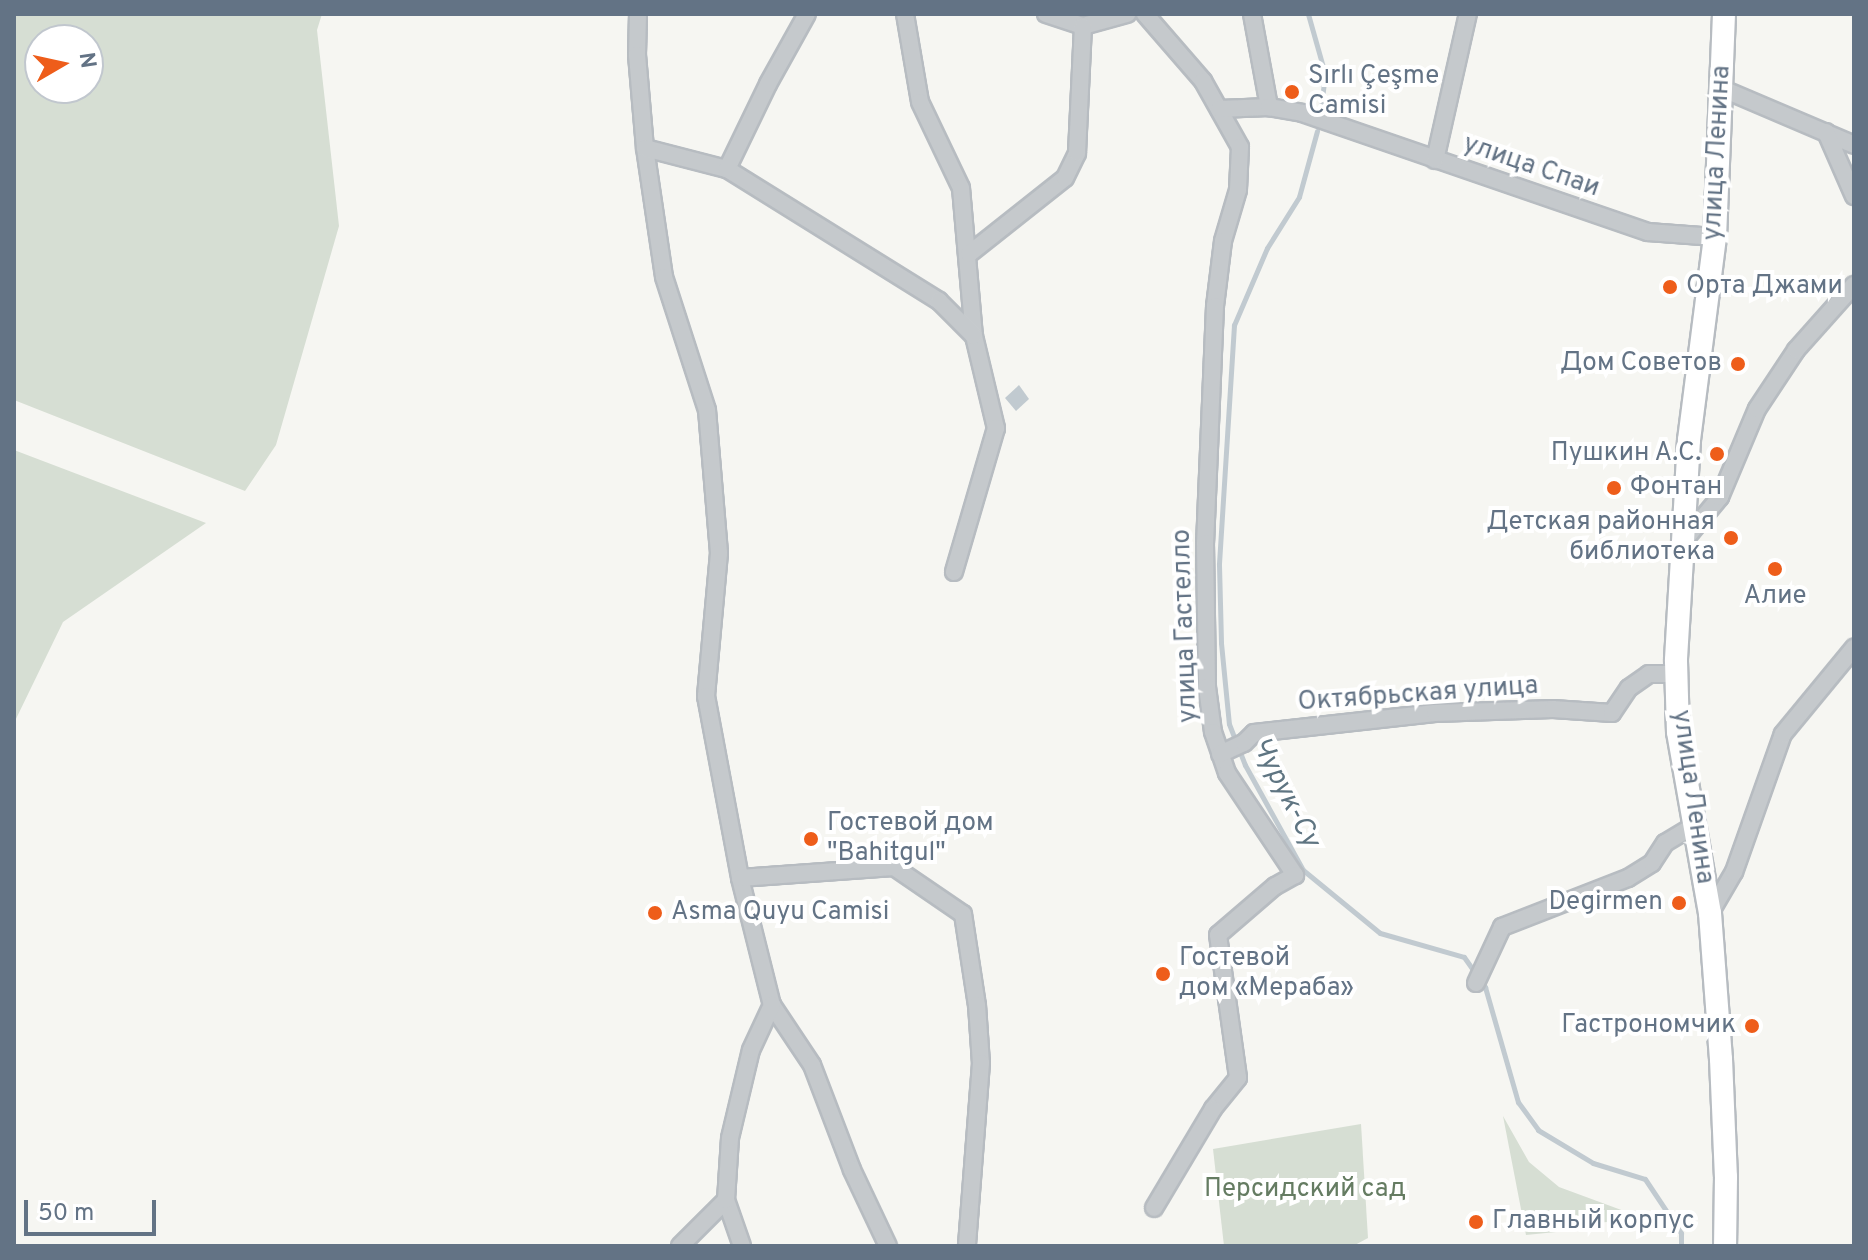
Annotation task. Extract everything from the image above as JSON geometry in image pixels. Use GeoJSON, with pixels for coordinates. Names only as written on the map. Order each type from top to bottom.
{"type":"FeatureCollection","features":[{"type":"Feature","properties":{"kind":"main road","name":"улица Ленина"},"geometry":{"type":"LineString","coordinates":[[1724,14],[1715,237],[1689,440],[1681,544],[1677,674],[1678,732],[1710,913],[1722,1074],[1725,1246]]}},
{"type":"Feature","properties":{"kind":"street"},"geometry":{"type":"LineString","coordinates":[[638,14],[637,55],[645,148],[664,277],[707,410],[719,553],[706,696],[740,878],[772,1005],[812,1065],[852,1170],[888,1246]]}},
{"type":"Feature","properties":{"kind":"street"},"geometry":{"type":"LineString","coordinates":[[727,169],[768,84],[807,14]]}},
{"type":"Feature","properties":{"kind":"street"},"geometry":{"type":"LineString","coordinates":[[905,14],[920,102],[961,188],[974,336],[996,428],[954,572]]}},
{"type":"Feature","properties":{"kind":"street"},"geometry":{"type":"LineString","coordinates":[[1046,14],[1083,26],[1127,14]]}},
{"type":"Feature","properties":{"kind":"street"},"geometry":{"type":"LineString","coordinates":[[1145,14],[1203,81],[1219,109]]}},
{"type":"Feature","properties":{"kind":"street"},"geometry":{"type":"LineString","coordinates":[[1252,14],[1269,107]]}},
{"type":"Feature","properties":{"kind":"street"},"geometry":{"type":"LineString","coordinates":[[1435,160],[1468,14]]}},
{"type":"Feature","properties":{"kind":"street"},"geometry":{"type":"LineString","coordinates":[[969,254],[1065,178],[1077,153],[1083,26]]}},
{"type":"Feature","properties":{"kind":"street"},"geometry":{"type":"LineString","coordinates":[[1723,89],[1854,145]]}},
{"type":"Feature","properties":{"kind":"street","name":"улица Спаи"},"geometry":{"type":"LineString","coordinates":[[1219,109],[1269,107],[1302,113],[1648,232],[1715,237]]}},
{"type":"Feature","properties":{"kind":"street","name":"улица Гастелло"},"geometry":{"type":"LineString","coordinates":[[1154,1208],[1213,1109],[1238,1078],[1218,935],[1275,886],[1295,875],[1227,773],[1207,687],[1205,543],[1215,306],[1223,241],[1238,190],[1240,147],[1219,109]]}},
{"type":"Feature","properties":{"kind":"street"},"geometry":{"type":"LineString","coordinates":[[1826,132],[1854,196]]}},
{"type":"Feature","properties":{"kind":"street"},"geometry":{"type":"LineString","coordinates":[[645,148],[727,169],[939,301],[974,336]]}},
{"type":"Feature","properties":{"kind":"street"},"geometry":{"type":"LineString","coordinates":[[1681,544],[1720,497],[1757,409],[1796,350],[1854,285]]}},
{"type":"Feature","properties":{"kind":"street"},"geometry":{"type":"LineString","coordinates":[[1710,913],[1734,872],[1783,734],[1854,648]]}},
{"type":"Feature","properties":{"kind":"street","name":"Октябрьская улица"},"geometry":{"type":"LineString","coordinates":[[1224,752],[1244,743],[1254,733],[1435,713],[1553,709],[1612,713],[1629,688],[1649,674],[1677,674]]}},
{"type":"Feature","properties":{"kind":"street"},"geometry":{"type":"LineString","coordinates":[[1478,977],[1502,927],[1628,878],[1652,863],[1665,843],[1693,826]]}},
{"type":"Feature","properties":{"kind":"street"},"geometry":{"type":"LineString","coordinates":[[740,878],[894,867],[963,914],[977,1005],[981,1063],[967,1246]]}},
{"type":"Feature","properties":{"kind":"street"},"geometry":{"type":"LineString","coordinates":[[742,1246],[726,1200],[730,1138],[751,1050],[772,1005]]}},
{"type":"Feature","properties":{"kind":"street"},"geometry":{"type":"LineString","coordinates":[[680,1246],[726,1200]]}},
{"type":"Feature","properties":{"kind":"green space"},"geometry":{"type":"Polygon","coordinates":[[[14,14],[322,14],[317,30],[339,226],[276,445],[245,491],[14,400],[14,14]]]}},
{"type":"Feature","properties":{"kind":"green space"},"geometry":{"type":"Polygon","coordinates":[[[14,450],[206,523],[63,622],[14,723],[14,450]]]}},
{"type":"Feature","properties":{"kind":"green space"},"geometry":{"type":"Polygon","coordinates":[[[1503,1116],[1529,1162],[1559,1187],[1662,1225],[1645,1230],[1618,1221],[1596,1223],[1596,1228],[1526,1235],[1503,1116]]]}},
{"type":"Feature","properties":{"kind":"green space","name":"Персидский сад"},"geometry":{"type":"Polygon","coordinates":[[[1361,1124],[1368,1238],[1353,1246],[1224,1246],[1213,1149],[1361,1124]]]}},
{"type":"Feature","properties":{"kind":"shaded area"},"geometry":{"type":"Polygon","coordinates":[[[1019,385],[1029,399],[1016,411],[1005,398],[1019,385]]]}},
{"type":"Feature","properties":{"kind":"waterway","name":"Чурук-Су"},"geometry":{"type":"LineString","coordinates":[[1308,14],[1325,74],[1321,107]]}},
{"type":"Feature","properties":{"kind":"waterway","name":"Чурук-Су"},"geometry":{"type":"LineString","coordinates":[[1317,131],[1299,197],[1267,248],[1234,325],[1219,565],[1221,643],[1229,724],[1245,765],[1303,870],[1380,933],[1464,957],[1485,987],[1518,1102],[1538,1130],[1593,1163],[1645,1179],[1681,1233],[1681,1246]]}},
{"type":"Feature","properties":{"kind":"place","name":"Sırlı Çeşme Camisi"},"geometry":{"type":"Point","coordinates":[1292,92]}},
{"type":"Feature","properties":{"kind":"place","name":"Орта Джами"},"geometry":{"type":"Point","coordinates":[1670,287]}},
{"type":"Feature","properties":{"kind":"place","name":"Дом Советов"},"geometry":{"type":"Point","coordinates":[1738,364]}},
{"type":"Feature","properties":{"kind":"place","name":"Пушкин А.С."},"geometry":{"type":"Point","coordinates":[1717,454]}},
{"type":"Feature","properties":{"kind":"place","name":"Фонтан"},"geometry":{"type":"Point","coordinates":[1614,488]}},
{"type":"Feature","properties":{"kind":"place","name":"Детская районная библиотека"},"geometry":{"type":"Point","coordinates":[1731,538]}},
{"type":"Feature","properties":{"kind":"place","name":"Алие"},"geometry":{"type":"Point","coordinates":[1775,569]}},
{"type":"Feature","properties":{"kind":"place","name":"Гостевой дом \"Bahitgul\""},"geometry":{"type":"Point","coordinates":[811,839]}},
{"type":"Feature","properties":{"kind":"place","name":"Degirmen"},"geometry":{"type":"Point","coordinates":[1679,903]}},
{"type":"Feature","properties":{"kind":"place","name":"Asma Quyu Camisi"},"geometry":{"type":"Point","coordinates":[655,913]}},
{"type":"Feature","properties":{"kind":"place","name":"Гостевой дом «Мераба»"},"geometry":{"type":"Point","coordinates":[1163,974]}},
{"type":"Feature","properties":{"kind":"place","name":"Гастрономчик"},"geometry":{"type":"Point","coordinates":[1752,1026]}},
{"type":"Feature","properties":{"kind":"place","name":"Главный корпус"},"geometry":{"type":"Point","coordinates":[1476,1222]}}]}
